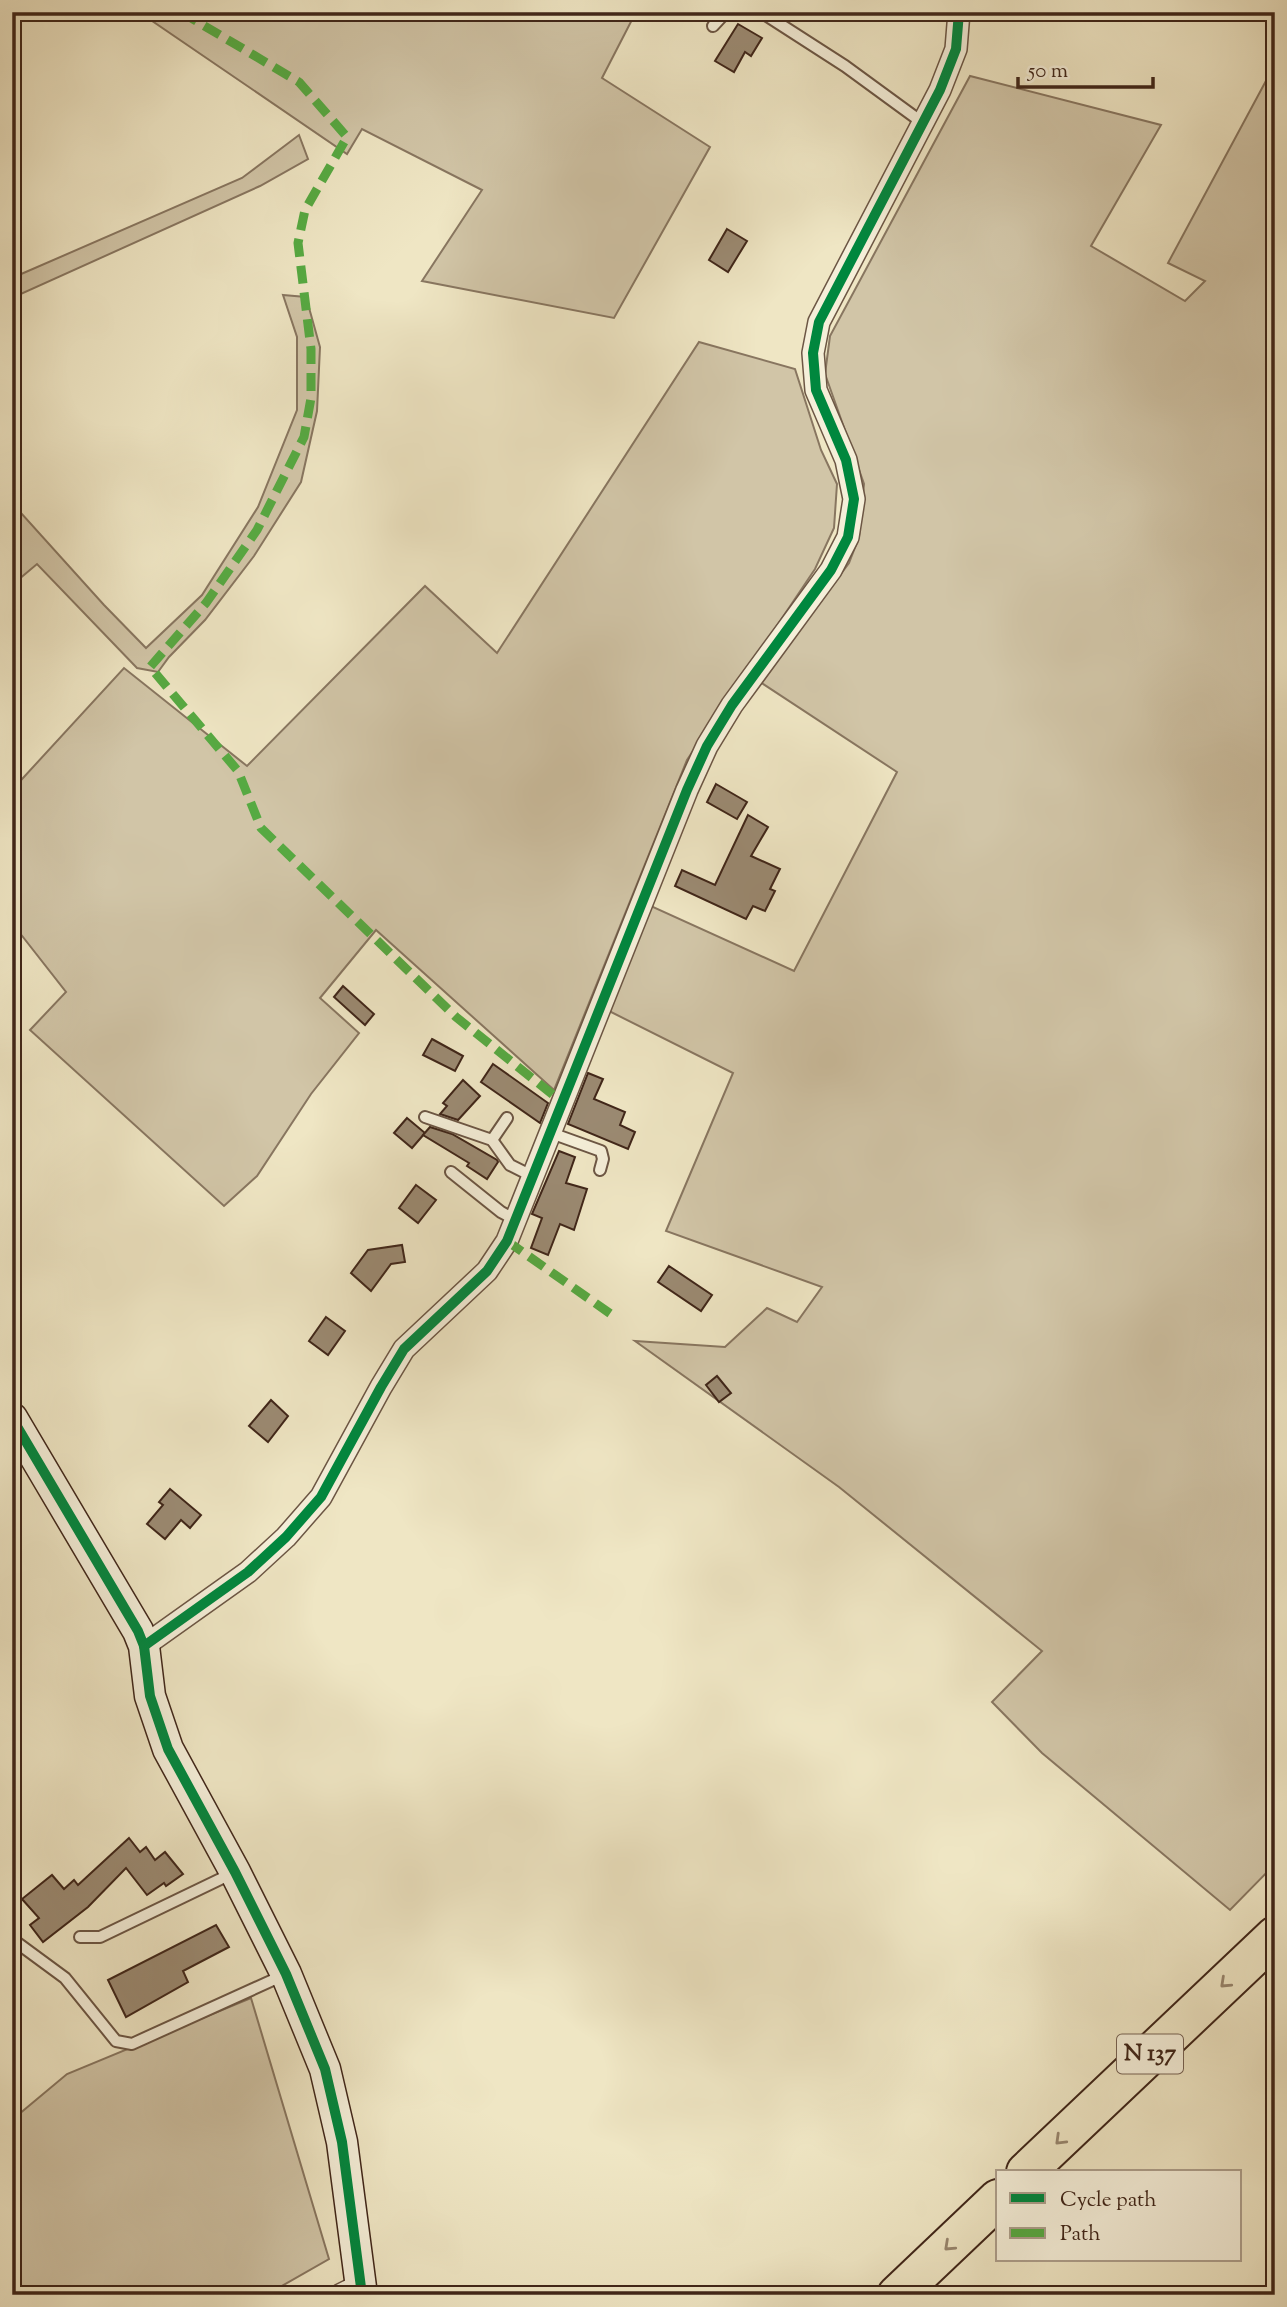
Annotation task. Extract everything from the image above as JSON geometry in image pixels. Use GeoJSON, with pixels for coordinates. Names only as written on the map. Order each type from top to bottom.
{"type":"FeatureCollection","features":[{"type":"Feature","properties":{"kind":"highway","name":"N 137"},"geometry":{"type":"LineString","coordinates":[[1028,2170],[1275,1936]]}},
{"type":"Feature","properties":{"kind":"highway","name":"N 137"},"geometry":{"type":"LineString","coordinates":[[1067,2170],[1275,1973]]}},
{"type":"Feature","properties":{"kind":"highway"},"geometry":{"type":"LineString","coordinates":[[897,2295],[996,2201]]}},
{"type":"Feature","properties":{"kind":"highway"},"geometry":{"type":"LineString","coordinates":[[936,2295],[996,2238]]}},
{"type":"Feature","properties":{"kind":"street"},"geometry":{"type":"LineString","coordinates":[[144,1646],[248,1572],[295,1527],[321,1497],[404,1349],[487,1271],[507,1241],[687,790],[708,746],[732,705],[831,570],[848,537],[854,499],[846,460],[816,390],[813,353],[824,313],[940,90],[956,49],[959,12]]}},
{"type":"Feature","properties":{"kind":"street"},"geometry":{"type":"LineString","coordinates":[[12,1418],[131,1619],[144,1646],[150,1696],[168,1749],[235,1872],[286,1974],[325,2069],[342,2143],[354,2291]]}},
{"type":"Feature","properties":{"kind":"lane"},"geometry":{"type":"LineString","coordinates":[[713,26],[726,12]]}},
{"type":"Feature","properties":{"kind":"lane"},"geometry":{"type":"LineString","coordinates":[[761,12],[845,66],[922,123]]}},
{"type":"Feature","properties":{"kind":"lane"},"geometry":{"type":"LineString","coordinates":[[425,1117],[492,1140],[510,1165],[534,1177]]}},
{"type":"Feature","properties":{"kind":"lane"},"geometry":{"type":"LineString","coordinates":[[492,1140],[507,1118]]}},
{"type":"Feature","properties":{"kind":"lane"},"geometry":{"type":"LineString","coordinates":[[551,1133],[601,1151],[603,1159],[600,1170]]}},
{"type":"Feature","properties":{"kind":"lane"},"geometry":{"type":"LineString","coordinates":[[451,1172],[500,1212],[516,1220]]}},
{"type":"Feature","properties":{"kind":"lane"},"geometry":{"type":"LineString","coordinates":[[80,1937],[100,1937],[235,1872]]}},
{"type":"Feature","properties":{"kind":"lane"},"geometry":{"type":"LineString","coordinates":[[12,1939],[65,1979],[116,2040],[132,2044],[286,1974]]}},
{"type":"Feature","properties":{"kind":"shaded area"},"geometry":{"type":"Polygon","coordinates":[[[139,12],[636,12],[602,78],[710,147],[614,318],[422,281],[482,190],[362,129],[347,154],[139,12]]]}},
{"type":"Feature","properties":{"kind":"shaded area"},"geometry":{"type":"Polygon","coordinates":[[[1275,64],[1275,1864],[1230,1910],[1042,1753],[992,1702],[1042,1651],[839,1487],[635,1341],[725,1347],[767,1308],[797,1322],[822,1287],[666,1231],[733,1073],[607,1010],[651,906],[794,971],[897,772],[760,682],[849,563],[859,537],[864,484],[825,374],[830,336],[970,76],[1161,125],[1091,246],[1185,301],[1205,281],[1168,263],[1275,64]]]}},
{"type":"Feature","properties":{"kind":"shaded area"},"geometry":{"type":"Polygon","coordinates":[[[299,135],[308,159],[260,186],[12,298],[12,278],[242,178],[299,135]]]}},
{"type":"Feature","properties":{"kind":"shaded area"},"geometry":{"type":"Polygon","coordinates":[[[283,295],[306,297],[320,347],[317,411],[301,482],[254,556],[205,620],[158,672],[137,668],[37,564],[12,585],[12,554],[18,542],[12,535],[12,503],[146,648],[202,595],[258,507],[297,410],[297,337],[283,295]]]}},
{"type":"Feature","properties":{"kind":"shaded area"},"geometry":{"type":"Polygon","coordinates":[[[699,342],[795,369],[821,450],[837,484],[834,528],[815,569],[687,760],[554,1090],[376,930],[320,998],[359,1033],[311,1094],[257,1176],[224,1206],[30,1030],[66,992],[12,923],[12,790],[124,668],[247,766],[425,586],[497,653],[699,342]]]}},
{"type":"Feature","properties":{"kind":"shaded area"},"geometry":{"type":"Polygon","coordinates":[[[251,1998],[329,2259],[273,2291],[274,2295],[12,2295],[12,2120],[67,2074],[251,1998]]]}},
{"type":"Feature","properties":{"kind":"building"},"geometry":{"type":"Polygon","coordinates":[[[738,24],[762,38],[751,56],[745,52],[734,72],[715,61],[738,24]]]}},
{"type":"Feature","properties":{"kind":"building"},"geometry":{"type":"Polygon","coordinates":[[[727,229],[747,241],[728,272],[709,260],[727,229]]]}},
{"type":"Feature","properties":{"kind":"building"},"geometry":{"type":"Polygon","coordinates":[[[716,784],[747,802],[737,819],[707,802],[716,784]]]}},
{"type":"Feature","properties":{"kind":"building"},"geometry":{"type":"Polygon","coordinates":[[[748,815],[768,827],[751,856],[780,869],[770,889],[775,891],[765,911],[753,906],[746,919],[675,886],[682,870],[715,885],[748,815]]]}},
{"type":"Feature","properties":{"kind":"building"},"geometry":{"type":"Polygon","coordinates":[[[343,986],[374,1014],[365,1025],[334,997],[343,986]]]}},
{"type":"Feature","properties":{"kind":"building"},"geometry":{"type":"Polygon","coordinates":[[[432,1039],[463,1056],[455,1071],[423,1055],[432,1039]]]}},
{"type":"Feature","properties":{"kind":"building"},"geometry":{"type":"Polygon","coordinates":[[[493,1064],[548,1103],[540,1123],[481,1082],[493,1064]]]}},
{"type":"Feature","properties":{"kind":"building"},"geometry":{"type":"Polygon","coordinates":[[[588,1073],[603,1079],[594,1099],[625,1112],[620,1125],[635,1132],[628,1149],[568,1124],[588,1073]]]}},
{"type":"Feature","properties":{"kind":"building"},"geometry":{"type":"Polygon","coordinates":[[[463,1080],[480,1096],[458,1120],[440,1114],[447,1106],[443,1103],[463,1080]]]}},
{"type":"Feature","properties":{"kind":"building"},"geometry":{"type":"Polygon","coordinates":[[[407,1118],[425,1133],[412,1148],[394,1133],[407,1118]]]}},
{"type":"Feature","properties":{"kind":"building"},"geometry":{"type":"Polygon","coordinates":[[[430,1127],[452,1134],[497,1160],[487,1179],[467,1166],[469,1163],[423,1135],[430,1127]]]}},
{"type":"Feature","properties":{"kind":"building"},"geometry":{"type":"Polygon","coordinates":[[[559,1151],[575,1157],[566,1183],[587,1189],[574,1230],[560,1224],[548,1255],[531,1248],[542,1218],[532,1214],[559,1151]]]}},
{"type":"Feature","properties":{"kind":"building"},"geometry":{"type":"Polygon","coordinates":[[[416,1185],[436,1200],[418,1223],[399,1208],[416,1185]]]}},
{"type":"Feature","properties":{"kind":"building"},"geometry":{"type":"Polygon","coordinates":[[[402,1245],[405,1262],[391,1264],[371,1291],[351,1273],[368,1250],[402,1245]]]}},
{"type":"Feature","properties":{"kind":"building"},"geometry":{"type":"Polygon","coordinates":[[[669,1266],[712,1295],[701,1311],[658,1282],[669,1266]]]}},
{"type":"Feature","properties":{"kind":"building"},"geometry":{"type":"Polygon","coordinates":[[[326,1317],[345,1331],[328,1355],[309,1341],[326,1317]]]}},
{"type":"Feature","properties":{"kind":"building"},"geometry":{"type":"Polygon","coordinates":[[[717,1376],[731,1393],[719,1402],[706,1385],[717,1376]]]}},
{"type":"Feature","properties":{"kind":"building"},"geometry":{"type":"Polygon","coordinates":[[[271,1400],[288,1416],[268,1442],[249,1426],[271,1400]]]}},
{"type":"Feature","properties":{"kind":"building"},"geometry":{"type":"Polygon","coordinates":[[[170,1489],[201,1515],[190,1528],[181,1520],[165,1539],[147,1524],[163,1505],[159,1502],[170,1489]]]}},
{"type":"Feature","properties":{"kind":"building"},"geometry":{"type":"Polygon","coordinates":[[[129,1838],[140,1852],[146,1847],[155,1860],[165,1852],[183,1874],[147,1895],[126,1868],[88,1907],[43,1942],[30,1925],[39,1918],[22,1899],[52,1875],[64,1889],[74,1880],[78,1885],[129,1838]]]}},
{"type":"Feature","properties":{"kind":"building"},"geometry":{"type":"Polygon","coordinates":[[[216,1925],[229,1947],[183,1971],[188,1982],[126,2017],[108,1980],[216,1925]]]}},
{"type":"Feature","properties":{"kind":"marked path"},"geometry":{"type":"LineString","coordinates":[[181,12],[299,82],[347,137],[305,210],[298,243],[311,349],[311,398],[304,437],[257,530],[206,603],[150,667],[238,771],[261,828],[456,1017],[563,1103]]}},
{"type":"Feature","properties":{"kind":"marked path"},"geometry":{"type":"LineString","coordinates":[[507,1241],[615,1317]]}},
{"type":"Feature","properties":{"kind":"cycle path"},"geometry":{"type":"LineString","coordinates":[[144,1646],[248,1572],[286,1537],[321,1497],[404,1349],[487,1271],[507,1241],[707,746],[732,705],[831,570],[848,537],[854,499],[846,460],[816,390],[813,353],[819,322],[940,90],[956,49],[959,12]]}},
{"type":"Feature","properties":{"kind":"cycle path"},"geometry":{"type":"LineString","coordinates":[[12,1418],[138,1631],[144,1646],[150,1696],[168,1749],[235,1872],[286,1974],[325,2069],[342,2142],[362,2295]]}}]}
